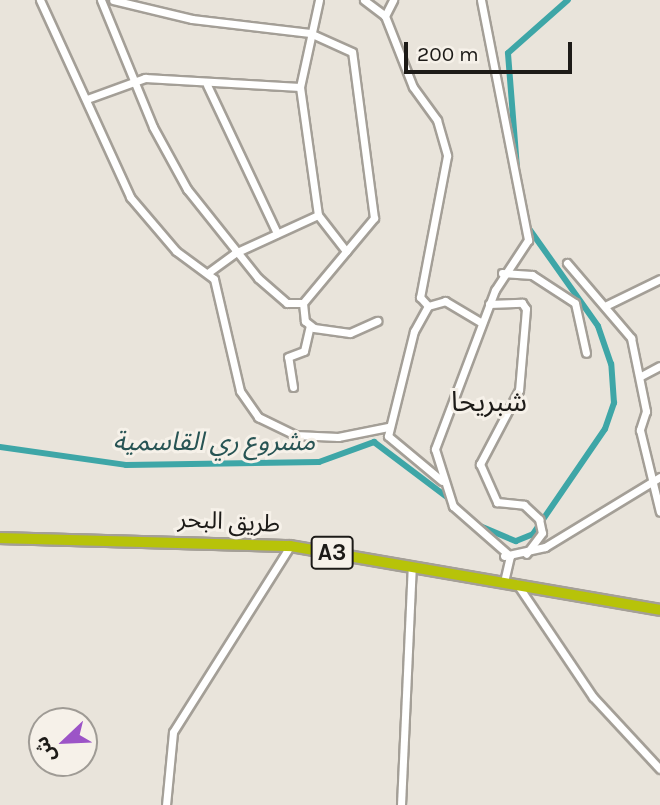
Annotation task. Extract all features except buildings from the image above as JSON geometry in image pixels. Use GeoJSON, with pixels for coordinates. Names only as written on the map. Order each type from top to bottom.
{"type":"FeatureCollection","features":[{"type":"Feature","properties":{"kind":"highway","name":"طريق البحر"},"geometry":{"type":"LineString","coordinates":[[0,538],[290,546],[412,566],[504,576],[516,584],[660,610]]}},
{"type":"Feature","properties":{"kind":"street"},"geometry":{"type":"LineString","coordinates":[[40,0],[130,197],[176,251],[209,272],[240,391],[265,424],[320,437],[388,427]]}},
{"type":"Feature","properties":{"kind":"street"},"geometry":{"type":"LineString","coordinates":[[101,0],[132,80],[172,167],[235,253],[287,303],[303,303]]}},
{"type":"Feature","properties":{"kind":"street"},"geometry":{"type":"LineString","coordinates":[[113,0],[192,19],[310,33],[346,47],[355,59],[375,213],[303,303]]}},
{"type":"Feature","properties":{"kind":"street"},"geometry":{"type":"LineString","coordinates":[[319,0],[300,87],[318,215],[346,251]]}},
{"type":"Feature","properties":{"kind":"street"},"geometry":{"type":"LineString","coordinates":[[364,0],[386,16],[413,87],[438,120],[447,156],[419,293],[428,306]]}},
{"type":"Feature","properties":{"kind":"street"},"geometry":{"type":"LineString","coordinates":[[386,16],[393,0]]}},
{"type":"Feature","properties":{"kind":"street"},"geometry":{"type":"LineString","coordinates":[[481,0],[528,240],[502,273],[435,438],[442,482],[448,495],[507,556]]}},
{"type":"Feature","properties":{"kind":"street"},"geometry":{"type":"LineString","coordinates":[[87,99],[132,80],[300,87]]}},
{"type":"Feature","properties":{"kind":"street"},"geometry":{"type":"LineString","coordinates":[[207,85],[277,233]]}},
{"type":"Feature","properties":{"kind":"street"},"geometry":{"type":"LineString","coordinates":[[209,272],[235,253],[318,215]]}},
{"type":"Feature","properties":{"kind":"street"},"geometry":{"type":"LineString","coordinates":[[567,263],[607,305],[631,338],[641,376],[646,411],[640,430],[656,479],[660,512]]}},
{"type":"Feature","properties":{"kind":"street"},"geometry":{"type":"LineString","coordinates":[[502,273],[532,275],[575,303],[586,353]]}},
{"type":"Feature","properties":{"kind":"street"},"geometry":{"type":"LineString","coordinates":[[607,305],[660,279]]}},
{"type":"Feature","properties":{"kind":"street"},"geometry":{"type":"LineString","coordinates":[[442,482],[396,449],[388,427],[414,331],[428,306],[446,301],[482,323]]}},
{"type":"Feature","properties":{"kind":"street"},"geometry":{"type":"LineString","coordinates":[[293,387],[288,357],[304,351],[310,327],[303,303]]}},
{"type":"Feature","properties":{"kind":"street"},"geometry":{"type":"LineString","coordinates":[[489,304],[522,303],[526,317],[519,390],[480,467],[497,502],[530,508],[542,527],[526,554]]}},
{"type":"Feature","properties":{"kind":"street"},"geometry":{"type":"LineString","coordinates":[[310,327],[350,334],[377,321]]}},
{"type":"Feature","properties":{"kind":"street"},"geometry":{"type":"LineString","coordinates":[[641,376],[660,366]]}},
{"type":"Feature","properties":{"kind":"street"},"geometry":{"type":"LineString","coordinates":[[507,556],[526,554],[656,479]]}},
{"type":"Feature","properties":{"kind":"street"},"geometry":{"type":"LineString","coordinates":[[166,805],[173,732],[290,546]]}},
{"type":"Feature","properties":{"kind":"street"},"geometry":{"type":"LineString","coordinates":[[504,576],[507,556]]}},
{"type":"Feature","properties":{"kind":"street"},"geometry":{"type":"LineString","coordinates":[[401,805],[412,566]]}},
{"type":"Feature","properties":{"kind":"street"},"geometry":{"type":"LineString","coordinates":[[516,584],[593,697],[660,768]]}},
{"type":"Feature","properties":{"kind":"waterway","name":"مشروع ري القاسمية"},"geometry":{"type":"LineString","coordinates":[[517,168],[508,53],[568,0]]}},
{"type":"Feature","properties":{"kind":"waterway","name":"مشروع ري القاسمية"},"geometry":{"type":"LineString","coordinates":[[480,526],[516,541],[533,534],[605,429],[614,403],[611,364],[598,326],[525,223]]}},
{"type":"Feature","properties":{"kind":"waterway","name":"مشروع ري القاسمية"},"geometry":{"type":"LineString","coordinates":[[0,447],[126,465],[319,462],[374,442],[451,500]]}},
{"type":"Feature","properties":{"kind":"district","name":"شبريحا"},"geometry":{"type":"Point","coordinates":[489,402]}}]}
